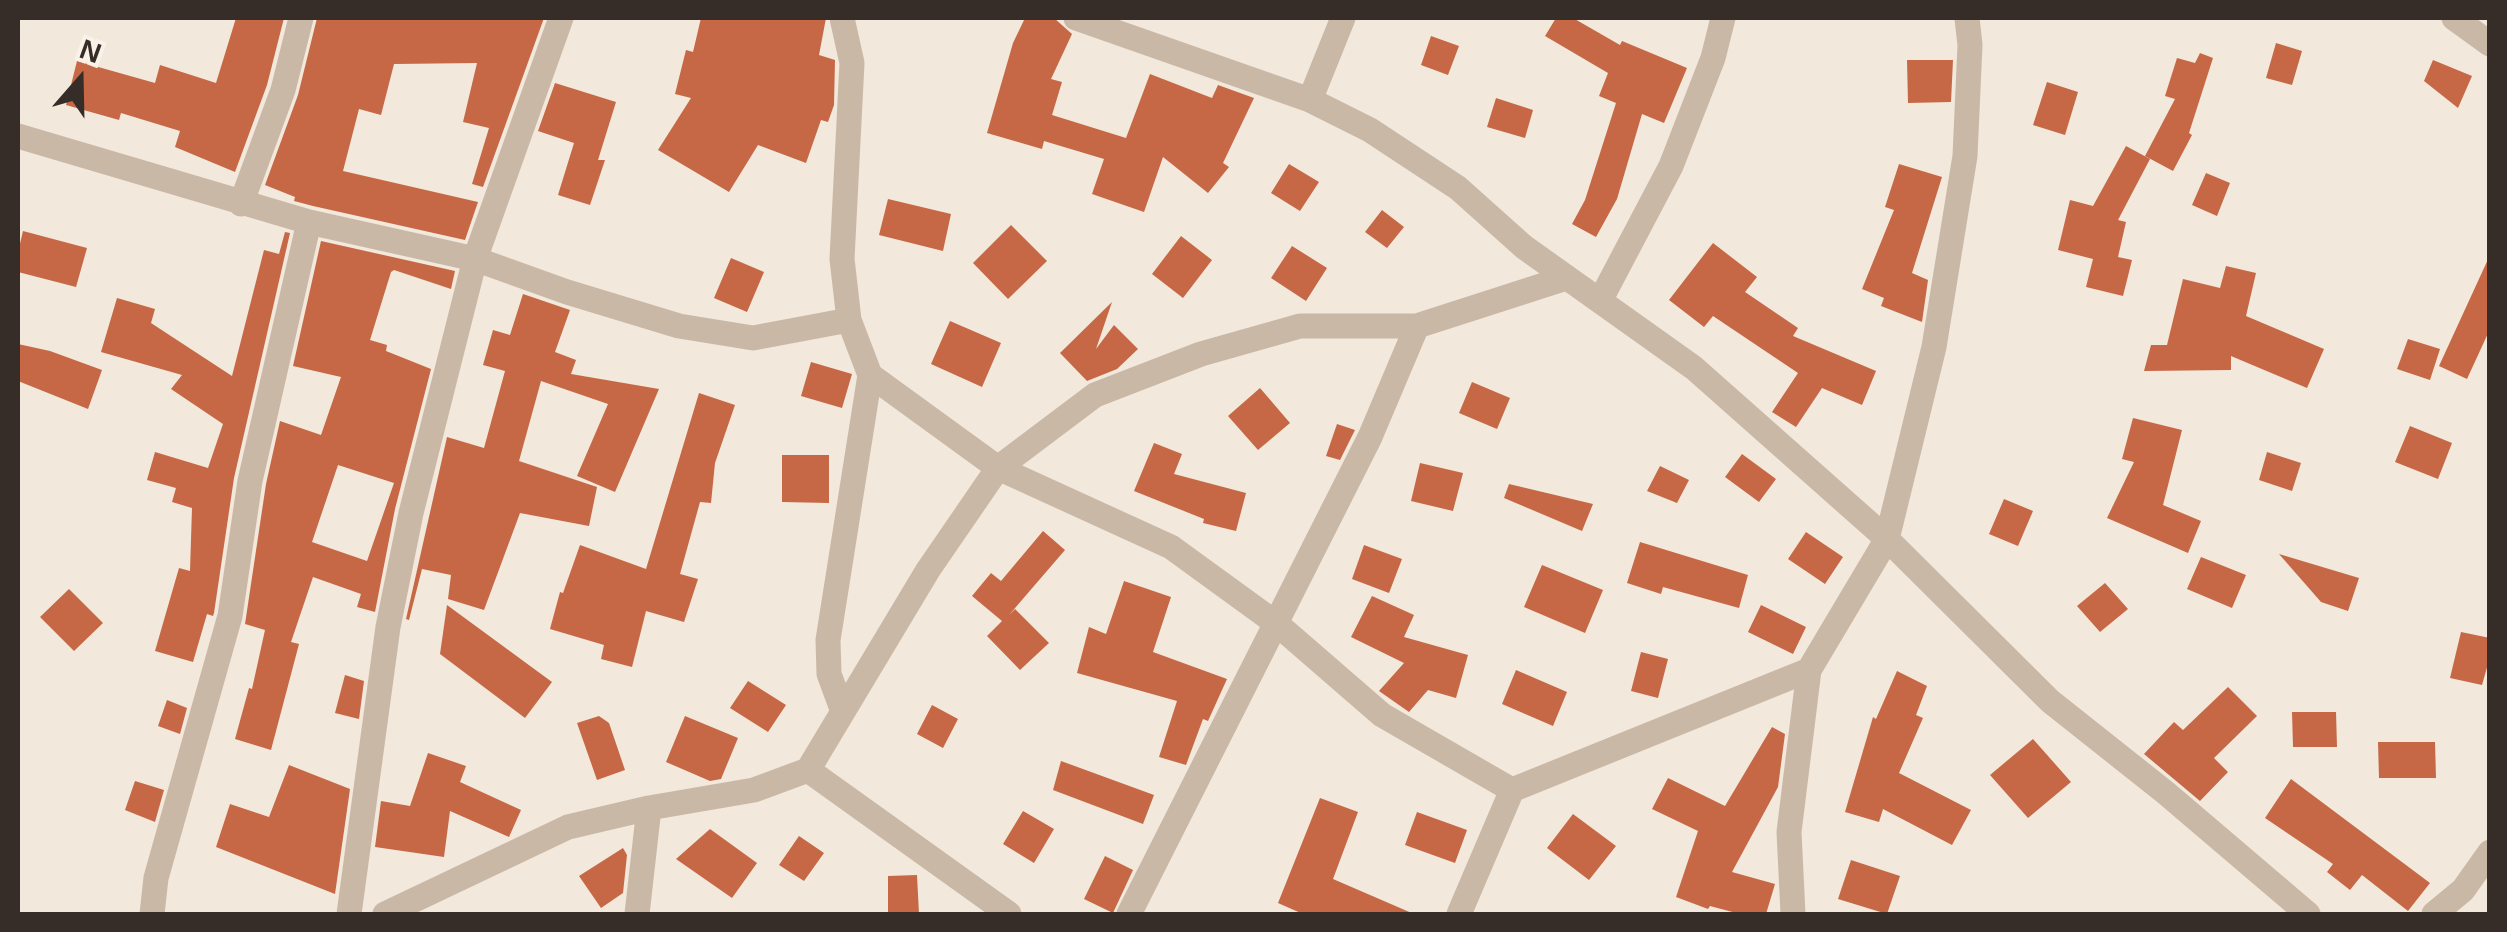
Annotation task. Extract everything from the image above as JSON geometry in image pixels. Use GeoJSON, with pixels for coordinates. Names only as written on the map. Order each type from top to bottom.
{"type":"FeatureCollection","features":[{"type":"Feature","properties":{"kind":"street"},"geometry":{"type":"LineString","coordinates":[[241,204],[283,90],[301,18]]}},
{"type":"Feature","properties":{"kind":"street"},"geometry":{"type":"LineString","coordinates":[[350,914],[388,627],[411,513],[475,259],[561,18]]}},
{"type":"Feature","properties":{"kind":"street"},"geometry":{"type":"LineString","coordinates":[[842,18],[852,63],[842,258],[849,320],[870,375],[828,640],[829,674],[842,709]]}},
{"type":"Feature","properties":{"kind":"street"},"geometry":{"type":"LineString","coordinates":[[1076,18],[1310,100],[1370,130],[1458,188],[1566,278],[1694,368],[1888,540],[2050,701],[2308,914]]}},
{"type":"Feature","properties":{"kind":"street"},"geometry":{"type":"LineString","coordinates":[[1310,100],[1344,18]]}},
{"type":"Feature","properties":{"kind":"street"},"geometry":{"type":"LineString","coordinates":[[1601,299],[1670,166],[1713,58],[1723,18]]}},
{"type":"Feature","properties":{"kind":"street"},"geometry":{"type":"LineString","coordinates":[[1793,914],[1789,832],[1810,670],[1888,540],[1934,347],[1965,156],[1970,45],[1967,18]]}},
{"type":"Feature","properties":{"kind":"street"},"geometry":{"type":"LineString","coordinates":[[2454,18],[2490,44]]}},
{"type":"Feature","properties":{"kind":"street"},"geometry":{"type":"LineString","coordinates":[[18,136],[241,204],[475,259],[680,326],[752,338],[849,320]]}},
{"type":"Feature","properties":{"kind":"street"},"geometry":{"type":"LineString","coordinates":[[152,914],[156,878],[230,616],[250,481],[310,222]]}},
{"type":"Feature","properties":{"kind":"street"},"geometry":{"type":"LineString","coordinates":[[385,914],[568,827],[648,808],[754,790],[808,770],[928,570],[998,468],[1095,395],[1201,354],[1300,326],[1417,326],[1566,278]]}},
{"type":"Feature","properties":{"kind":"street"},"geometry":{"type":"LineString","coordinates":[[1130,914],[1370,438],[1417,326]]}},
{"type":"Feature","properties":{"kind":"street"},"geometry":{"type":"LineString","coordinates":[[870,375],[998,468],[1170,548],[1276,624],[1382,715],[1512,790]]}},
{"type":"Feature","properties":{"kind":"street"},"geometry":{"type":"LineString","coordinates":[[1459,914],[1512,790],[1810,670]]}},
{"type":"Feature","properties":{"kind":"street"},"geometry":{"type":"LineString","coordinates":[[808,770],[1009,914]]}},
{"type":"Feature","properties":{"kind":"street"},"geometry":{"type":"LineString","coordinates":[[638,914],[648,808]]}},
{"type":"Feature","properties":{"kind":"street"},"geometry":{"type":"LineString","coordinates":[[2434,914],[2463,890],[2490,852]]}},
{"type":"Feature","properties":{"kind":"building"},"geometry":{"type":"Polygon","coordinates":[[[236,18],[284,18],[267,85],[235,172],[175,147],[180,131],[121,113],[119,120],[66,105],[77,61],[155,83],[160,65],[216,83],[236,18]]]}},
{"type":"Feature","properties":{"kind":"building"},"geometry":{"type":"Polygon","coordinates":[[[317,18],[544,18],[483,187],[472,184],[489,128],[463,122],[477,63],[394,64],[381,115],[359,109],[343,171],[478,202],[465,240],[294,201],[295,197],[265,185],[298,95],[317,18]]]}},
{"type":"Feature","properties":{"kind":"building"},"geometry":{"type":"Polygon","coordinates":[[[701,18],[826,18],[819,55],[835,60],[834,105],[828,122],[821,120],[806,163],[758,145],[729,192],[658,150],[691,98],[675,94],[686,50],[693,52],[701,18]]]}},
{"type":"Feature","properties":{"kind":"building"},"geometry":{"type":"Polygon","coordinates":[[[1025,18],[1054,18],[1072,34],[1051,79],[1062,82],[1052,115],[1126,138],[1150,74],[1212,98],[1218,85],[1254,98],[1223,163],[1229,167],[1208,193],[1163,157],[1144,212],[1092,194],[1104,159],[1044,141],[1042,149],[987,133],[1013,43],[1025,18]]]}},
{"type":"Feature","properties":{"kind":"building"},"geometry":{"type":"Polygon","coordinates":[[[1556,18],[1573,18],[1620,45],[1622,41],[1687,68],[1664,123],[1642,114],[1617,199],[1596,237],[1572,224],[1585,200],[1616,103],[1599,96],[1608,73],[1545,36],[1556,18]]]}},
{"type":"Feature","properties":{"kind":"building"},"geometry":{"type":"Polygon","coordinates":[[[1431,36],[1459,46],[1448,75],[1421,65],[1431,36]]]}},
{"type":"Feature","properties":{"kind":"building"},"geometry":{"type":"Polygon","coordinates":[[[2276,43],[2302,51],[2292,85],[2266,78],[2276,43]]]}},
{"type":"Feature","properties":{"kind":"building"},"geometry":{"type":"Polygon","coordinates":[[[2200,53],[2213,58],[2189,133],[2192,135],[2173,171],[2145,156],[2175,99],[2165,96],[2177,58],[2195,63],[2200,53]]]}},
{"type":"Feature","properties":{"kind":"building"},"geometry":{"type":"Polygon","coordinates":[[[1907,60],[1953,60],[1951,102],[1908,103],[1907,60]]]}},
{"type":"Feature","properties":{"kind":"building"},"geometry":{"type":"Polygon","coordinates":[[[2433,60],[2472,76],[2458,108],[2424,81],[2433,60]]]}},
{"type":"Feature","properties":{"kind":"building"},"geometry":{"type":"Polygon","coordinates":[[[2047,82],[2078,92],[2065,135],[2033,125],[2047,82]]]}},
{"type":"Feature","properties":{"kind":"building"},"geometry":{"type":"Polygon","coordinates":[[[555,83],[616,102],[598,160],[605,160],[590,205],[558,195],[574,143],[538,131],[555,83]]]}},
{"type":"Feature","properties":{"kind":"building"},"geometry":{"type":"Polygon","coordinates":[[[1496,98],[1533,110],[1525,138],[1487,127],[1496,98]]]}},
{"type":"Feature","properties":{"kind":"building"},"geometry":{"type":"Polygon","coordinates":[[[2126,146],[2150,159],[2118,220],[2126,222],[2118,257],[2132,260],[2123,296],[2086,287],[2093,259],[2058,250],[2070,200],[2093,206],[2126,146]]]}},
{"type":"Feature","properties":{"kind":"building"},"geometry":{"type":"Polygon","coordinates":[[[1289,164],[1319,182],[1300,211],[1271,193],[1289,164]]]}},
{"type":"Feature","properties":{"kind":"building"},"geometry":{"type":"Polygon","coordinates":[[[1899,164],[1942,177],[1912,273],[1928,280],[1922,322],[1881,306],[1884,298],[1862,289],[1894,210],[1885,207],[1899,164]]]}},
{"type":"Feature","properties":{"kind":"building"},"geometry":{"type":"Polygon","coordinates":[[[2206,173],[2230,183],[2217,216],[2192,205],[2206,173]]]}},
{"type":"Feature","properties":{"kind":"building"},"geometry":{"type":"Polygon","coordinates":[[[888,199],[951,214],[943,251],[879,235],[888,199]]]}},
{"type":"Feature","properties":{"kind":"building"},"geometry":{"type":"Polygon","coordinates":[[[1382,210],[1404,227],[1387,248],[1365,232],[1382,210]]]}},
{"type":"Feature","properties":{"kind":"building"},"geometry":{"type":"Polygon","coordinates":[[[1011,225],[1047,261],[1008,299],[973,263],[1011,225]]]}},
{"type":"Feature","properties":{"kind":"building"},"geometry":{"type":"Polygon","coordinates":[[[23,231],[87,248],[76,287],[18,272],[23,231]]]}},
{"type":"Feature","properties":{"kind":"building"},"geometry":{"type":"Polygon","coordinates":[[[285,232],[290,233],[234,478],[214,613],[207,614],[193,662],[155,651],[179,568],[190,571],[192,508],[172,502],[176,488],[147,480],[155,452],[208,468],[223,424],[171,389],[182,375],[101,352],[117,298],[155,309],[151,323],[232,376],[264,250],[279,254],[285,232]]]}},
{"type":"Feature","properties":{"kind":"building"},"geometry":{"type":"Polygon","coordinates":[[[1181,236],[1212,260],[1183,298],[1152,274],[1181,236]]]}},
{"type":"Feature","properties":{"kind":"building"},"geometry":{"type":"Polygon","coordinates":[[[321,241],[455,271],[451,289],[391,272],[370,340],[387,345],[386,351],[431,369],[395,509],[375,612],[357,607],[361,594],[313,577],[291,642],[299,644],[271,750],[235,739],[249,688],[252,689],[265,630],[245,624],[266,484],[280,421],[321,435],[341,377],[293,366],[321,241]],[[338,465],[312,542],[367,561],[394,483],[338,465]]]}},
{"type":"Feature","properties":{"kind":"building"},"geometry":{"type":"Polygon","coordinates":[[[1713,243],[1757,277],[1745,292],[1798,328],[1793,336],[1876,371],[1862,405],[1822,388],[1796,427],[1772,412],[1798,373],[1713,316],[1704,327],[1669,300],[1713,243]]]}},
{"type":"Feature","properties":{"kind":"building"},"geometry":{"type":"Polygon","coordinates":[[[1292,246],[1327,268],[1306,301],[1271,278],[1292,246]]]}},
{"type":"Feature","properties":{"kind":"building"},"geometry":{"type":"Polygon","coordinates":[[[2490,255],[2490,329],[2467,379],[2439,366],[2490,255]]]}},
{"type":"Feature","properties":{"kind":"building"},"geometry":{"type":"Polygon","coordinates":[[[731,258],[764,272],[747,312],[714,298],[731,258]]]}},
{"type":"Feature","properties":{"kind":"building"},"geometry":{"type":"Polygon","coordinates":[[[2226,266],[2256,273],[2246,316],[2324,349],[2307,388],[2231,356],[2231,370],[2144,371],[2151,345],[2167,345],[2183,279],[2220,288],[2226,266]]]}},
{"type":"Feature","properties":{"kind":"building"},"geometry":{"type":"Polygon","coordinates":[[[523,294],[570,310],[555,352],[576,360],[571,374],[659,389],[615,492],[577,476],[608,404],[541,381],[519,461],[597,487],[589,526],[520,513],[484,610],[448,599],[451,575],[422,569],[409,620],[406,619],[447,437],[484,448],[505,371],[483,365],[493,330],[510,335],[523,294]]]}},
{"type":"Feature","properties":{"kind":"building"},"geometry":{"type":"Polygon","coordinates":[[[1112,302],[1096,349],[1114,325],[1138,349],[1117,369],[1087,381],[1060,353],[1112,302]]]}},
{"type":"Feature","properties":{"kind":"building"},"geometry":{"type":"Polygon","coordinates":[[[950,321],[1001,343],[982,387],[931,364],[950,321]]]}},
{"type":"Feature","properties":{"kind":"building"},"geometry":{"type":"Polygon","coordinates":[[[2408,339],[2440,349],[2430,380],[2397,369],[2408,339]]]}},
{"type":"Feature","properties":{"kind":"building"},"geometry":{"type":"Polygon","coordinates":[[[18,344],[102,370],[88,409],[18,381],[18,344]]]}},
{"type":"Feature","properties":{"kind":"building"},"geometry":{"type":"Polygon","coordinates":[[[811,362],[852,374],[842,408],[801,396],[811,362]]]}},
{"type":"Feature","properties":{"kind":"building"},"geometry":{"type":"Polygon","coordinates":[[[1472,382],[1510,398],[1497,429],[1459,413],[1472,382]]]}},
{"type":"Feature","properties":{"kind":"building"},"geometry":{"type":"Polygon","coordinates":[[[1260,388],[1290,423],[1258,450],[1228,416],[1260,388]]]}},
{"type":"Feature","properties":{"kind":"building"},"geometry":{"type":"Polygon","coordinates":[[[699,393],[735,405],[715,463],[711,503],[700,502],[680,574],[698,579],[684,622],[646,611],[632,667],[601,659],[604,645],[550,629],[560,592],[563,593],[580,545],[646,569],[699,393]]]}},
{"type":"Feature","properties":{"kind":"building"},"geometry":{"type":"Polygon","coordinates":[[[2133,418],[2182,430],[2163,505],[2201,521],[2188,553],[2107,518],[2134,462],[2122,459],[2133,418]]]}},
{"type":"Feature","properties":{"kind":"building"},"geometry":{"type":"Polygon","coordinates":[[[1337,424],[1355,430],[1340,460],[1326,456],[1337,424]]]}},
{"type":"Feature","properties":{"kind":"building"},"geometry":{"type":"Polygon","coordinates":[[[2410,426],[2452,443],[2438,479],[2395,462],[2410,426]]]}},
{"type":"Feature","properties":{"kind":"building"},"geometry":{"type":"Polygon","coordinates":[[[1154,443],[1182,454],[1174,474],[1246,493],[1236,531],[1203,523],[1204,519],[1134,491],[1154,443]]]}},
{"type":"Feature","properties":{"kind":"building"},"geometry":{"type":"Polygon","coordinates":[[[2267,452],[2301,463],[2292,491],[2259,480],[2267,452]]]}},
{"type":"Feature","properties":{"kind":"building"},"geometry":{"type":"Polygon","coordinates":[[[1742,454],[1776,479],[1759,502],[1725,477],[1742,454]]]}},
{"type":"Feature","properties":{"kind":"building"},"geometry":{"type":"Polygon","coordinates":[[[782,455],[829,455],[829,503],[782,502],[782,455]]]}},
{"type":"Feature","properties":{"kind":"building"},"geometry":{"type":"Polygon","coordinates":[[[1420,463],[1463,473],[1453,511],[1411,501],[1420,463]]]}},
{"type":"Feature","properties":{"kind":"building"},"geometry":{"type":"Polygon","coordinates":[[[1660,466],[1689,480],[1677,503],[1647,491],[1660,466]]]}},
{"type":"Feature","properties":{"kind":"building"},"geometry":{"type":"Polygon","coordinates":[[[1509,484],[1593,504],[1582,531],[1504,498],[1509,484]]]}},
{"type":"Feature","properties":{"kind":"building"},"geometry":{"type":"Polygon","coordinates":[[[2004,499],[2033,511],[2018,546],[1989,534],[2004,499]]]}},
{"type":"Feature","properties":{"kind":"building"},"geometry":{"type":"Polygon","coordinates":[[[1043,531],[1065,550],[1009,615],[1015,609],[1049,643],[1020,670],[987,636],[1002,621],[972,596],[991,573],[1001,581],[1043,531]]]}},
{"type":"Feature","properties":{"kind":"building"},"geometry":{"type":"Polygon","coordinates":[[[1806,532],[1843,557],[1825,584],[1788,559],[1806,532]]]}},
{"type":"Feature","properties":{"kind":"building"},"geometry":{"type":"Polygon","coordinates":[[[1640,542],[1748,575],[1739,608],[1663,587],[1661,594],[1627,583],[1640,542]]]}},
{"type":"Feature","properties":{"kind":"building"},"geometry":{"type":"Polygon","coordinates":[[[1364,545],[1402,559],[1389,593],[1352,579],[1364,545]]]}},
{"type":"Feature","properties":{"kind":"building"},"geometry":{"type":"Polygon","coordinates":[[[2279,554],[2359,578],[2348,611],[2321,602],[2279,554]]]}},
{"type":"Feature","properties":{"kind":"building"},"geometry":{"type":"Polygon","coordinates":[[[2201,557],[2246,575],[2232,608],[2187,589],[2201,557]]]}},
{"type":"Feature","properties":{"kind":"building"},"geometry":{"type":"Polygon","coordinates":[[[1542,565],[1603,590],[1585,633],[1524,607],[1542,565]]]}},
{"type":"Feature","properties":{"kind":"building"},"geometry":{"type":"Polygon","coordinates":[[[1124,581],[1171,597],[1153,652],[1227,679],[1208,721],[1203,719],[1186,765],[1159,757],[1177,701],[1077,673],[1089,627],[1106,634],[1124,581]]]}},
{"type":"Feature","properties":{"kind":"building"},"geometry":{"type":"Polygon","coordinates":[[[2105,583],[2128,609],[2100,632],[2077,606],[2105,583]]]}},
{"type":"Feature","properties":{"kind":"building"},"geometry":{"type":"Polygon","coordinates":[[[69,589],[103,623],[74,651],[40,617],[69,589]]]}},
{"type":"Feature","properties":{"kind":"building"},"geometry":{"type":"Polygon","coordinates":[[[1372,596],[1414,615],[1404,637],[1468,655],[1456,698],[1428,690],[1409,712],[1379,691],[1404,663],[1351,637],[1372,596]]]}},
{"type":"Feature","properties":{"kind":"building"},"geometry":{"type":"Polygon","coordinates":[[[447,605],[552,682],[525,718],[440,654],[447,605]]]}},
{"type":"Feature","properties":{"kind":"building"},"geometry":{"type":"Polygon","coordinates":[[[1761,605],[1806,627],[1793,654],[1748,632],[1761,605]]]}},
{"type":"Feature","properties":{"kind":"building"},"geometry":{"type":"Polygon","coordinates":[[[2461,632],[2490,638],[2490,657],[2482,685],[2450,678],[2461,632]]]}},
{"type":"Feature","properties":{"kind":"building"},"geometry":{"type":"Polygon","coordinates":[[[1641,652],[1668,659],[1658,698],[1631,691],[1641,652]]]}},
{"type":"Feature","properties":{"kind":"building"},"geometry":{"type":"Polygon","coordinates":[[[1516,670],[1567,692],[1553,726],[1502,704],[1516,670]]]}},
{"type":"Feature","properties":{"kind":"building"},"geometry":{"type":"Polygon","coordinates":[[[1897,671],[1927,686],[1916,715],[1923,718],[1899,773],[1971,810],[1952,845],[1883,809],[1879,822],[1845,812],[1873,717],[1876,719],[1897,671]]]}},
{"type":"Feature","properties":{"kind":"building"},"geometry":{"type":"Polygon","coordinates":[[[345,675],[364,681],[359,719],[335,713],[345,675]]]}},
{"type":"Feature","properties":{"kind":"building"},"geometry":{"type":"Polygon","coordinates":[[[748,681],[786,705],[768,732],[730,708],[748,681]]]}},
{"type":"Feature","properties":{"kind":"building"},"geometry":{"type":"Polygon","coordinates":[[[2228,687],[2257,716],[2214,758],[2228,772],[2200,801],[2144,754],[2174,722],[2183,730],[2228,687]]]}},
{"type":"Feature","properties":{"kind":"building"},"geometry":{"type":"Polygon","coordinates":[[[167,700],[187,708],[180,734],[158,726],[167,700]]]}},
{"type":"Feature","properties":{"kind":"building"},"geometry":{"type":"Polygon","coordinates":[[[932,705],[958,719],[943,748],[917,734],[932,705]]]}},
{"type":"Feature","properties":{"kind":"building"},"geometry":{"type":"Polygon","coordinates":[[[2292,712],[2336,712],[2337,747],[2293,747],[2292,712]]]}},
{"type":"Feature","properties":{"kind":"building"},"geometry":{"type":"Polygon","coordinates":[[[599,716],[609,723],[625,770],[597,780],[577,723],[599,716]]]}},
{"type":"Feature","properties":{"kind":"building"},"geometry":{"type":"Polygon","coordinates":[[[685,716],[738,738],[721,779],[710,781],[666,762],[685,716]]]}},
{"type":"Feature","properties":{"kind":"building"},"geometry":{"type":"Polygon","coordinates":[[[1772,727],[1785,734],[1778,787],[1732,872],[1775,884],[1766,914],[1740,914],[1710,906],[1708,909],[1676,897],[1698,831],[1652,809],[1668,778],[1725,806],[1772,727]]]}},
{"type":"Feature","properties":{"kind":"building"},"geometry":{"type":"Polygon","coordinates":[[[2033,739],[2071,782],[2028,818],[1990,775],[2033,739]]]}},
{"type":"Feature","properties":{"kind":"building"},"geometry":{"type":"Polygon","coordinates":[[[2378,742],[2435,742],[2436,778],[2379,778],[2378,742]]]}},
{"type":"Feature","properties":{"kind":"building"},"geometry":{"type":"Polygon","coordinates":[[[428,753],[466,766],[460,782],[521,810],[509,837],[450,811],[444,857],[375,847],[381,801],[410,806],[428,753]]]}},
{"type":"Feature","properties":{"kind":"building"},"geometry":{"type":"Polygon","coordinates":[[[1061,761],[1154,795],[1143,824],[1053,790],[1061,761]]]}},
{"type":"Feature","properties":{"kind":"building"},"geometry":{"type":"Polygon","coordinates":[[[289,765],[350,789],[335,894],[216,847],[230,804],[269,817],[289,765]]]}},
{"type":"Feature","properties":{"kind":"building"},"geometry":{"type":"Polygon","coordinates":[[[2291,779],[2430,883],[2408,911],[2362,875],[2350,890],[2327,872],[2333,864],[2265,818],[2291,779]]]}},
{"type":"Feature","properties":{"kind":"building"},"geometry":{"type":"Polygon","coordinates":[[[135,781],[164,790],[155,822],[125,810],[135,781]]]}},
{"type":"Feature","properties":{"kind":"building"},"geometry":{"type":"Polygon","coordinates":[[[1320,798],[1358,812],[1333,879],[1414,914],[1303,914],[1278,903],[1320,798]]]}},
{"type":"Feature","properties":{"kind":"building"},"geometry":{"type":"Polygon","coordinates":[[[1023,811],[1054,829],[1034,863],[1003,844],[1023,811]]]}},
{"type":"Feature","properties":{"kind":"building"},"geometry":{"type":"Polygon","coordinates":[[[1417,812],[1467,830],[1455,863],[1405,845],[1417,812]]]}},
{"type":"Feature","properties":{"kind":"building"},"geometry":{"type":"Polygon","coordinates":[[[1573,814],[1616,846],[1589,880],[1547,848],[1573,814]]]}},
{"type":"Feature","properties":{"kind":"building"},"geometry":{"type":"Polygon","coordinates":[[[710,829],[757,863],[732,898],[676,859],[710,829]]]}},
{"type":"Feature","properties":{"kind":"building"},"geometry":{"type":"Polygon","coordinates":[[[799,836],[824,853],[804,881],[779,865],[799,836]]]}},
{"type":"Feature","properties":{"kind":"building"},"geometry":{"type":"Polygon","coordinates":[[[623,848],[627,855],[623,893],[601,908],[579,876],[623,848]]]}},
{"type":"Feature","properties":{"kind":"building"},"geometry":{"type":"Polygon","coordinates":[[[1105,856],[1133,870],[1113,913],[1084,899],[1105,856]]]}},
{"type":"Feature","properties":{"kind":"building"},"geometry":{"type":"Polygon","coordinates":[[[1851,860],[1900,876],[1887,914],[1838,899],[1851,860]]]}},
{"type":"Feature","properties":{"kind":"building"},"geometry":{"type":"Polygon","coordinates":[[[917,875],[919,914],[888,914],[888,876],[917,875]]]}}]}
